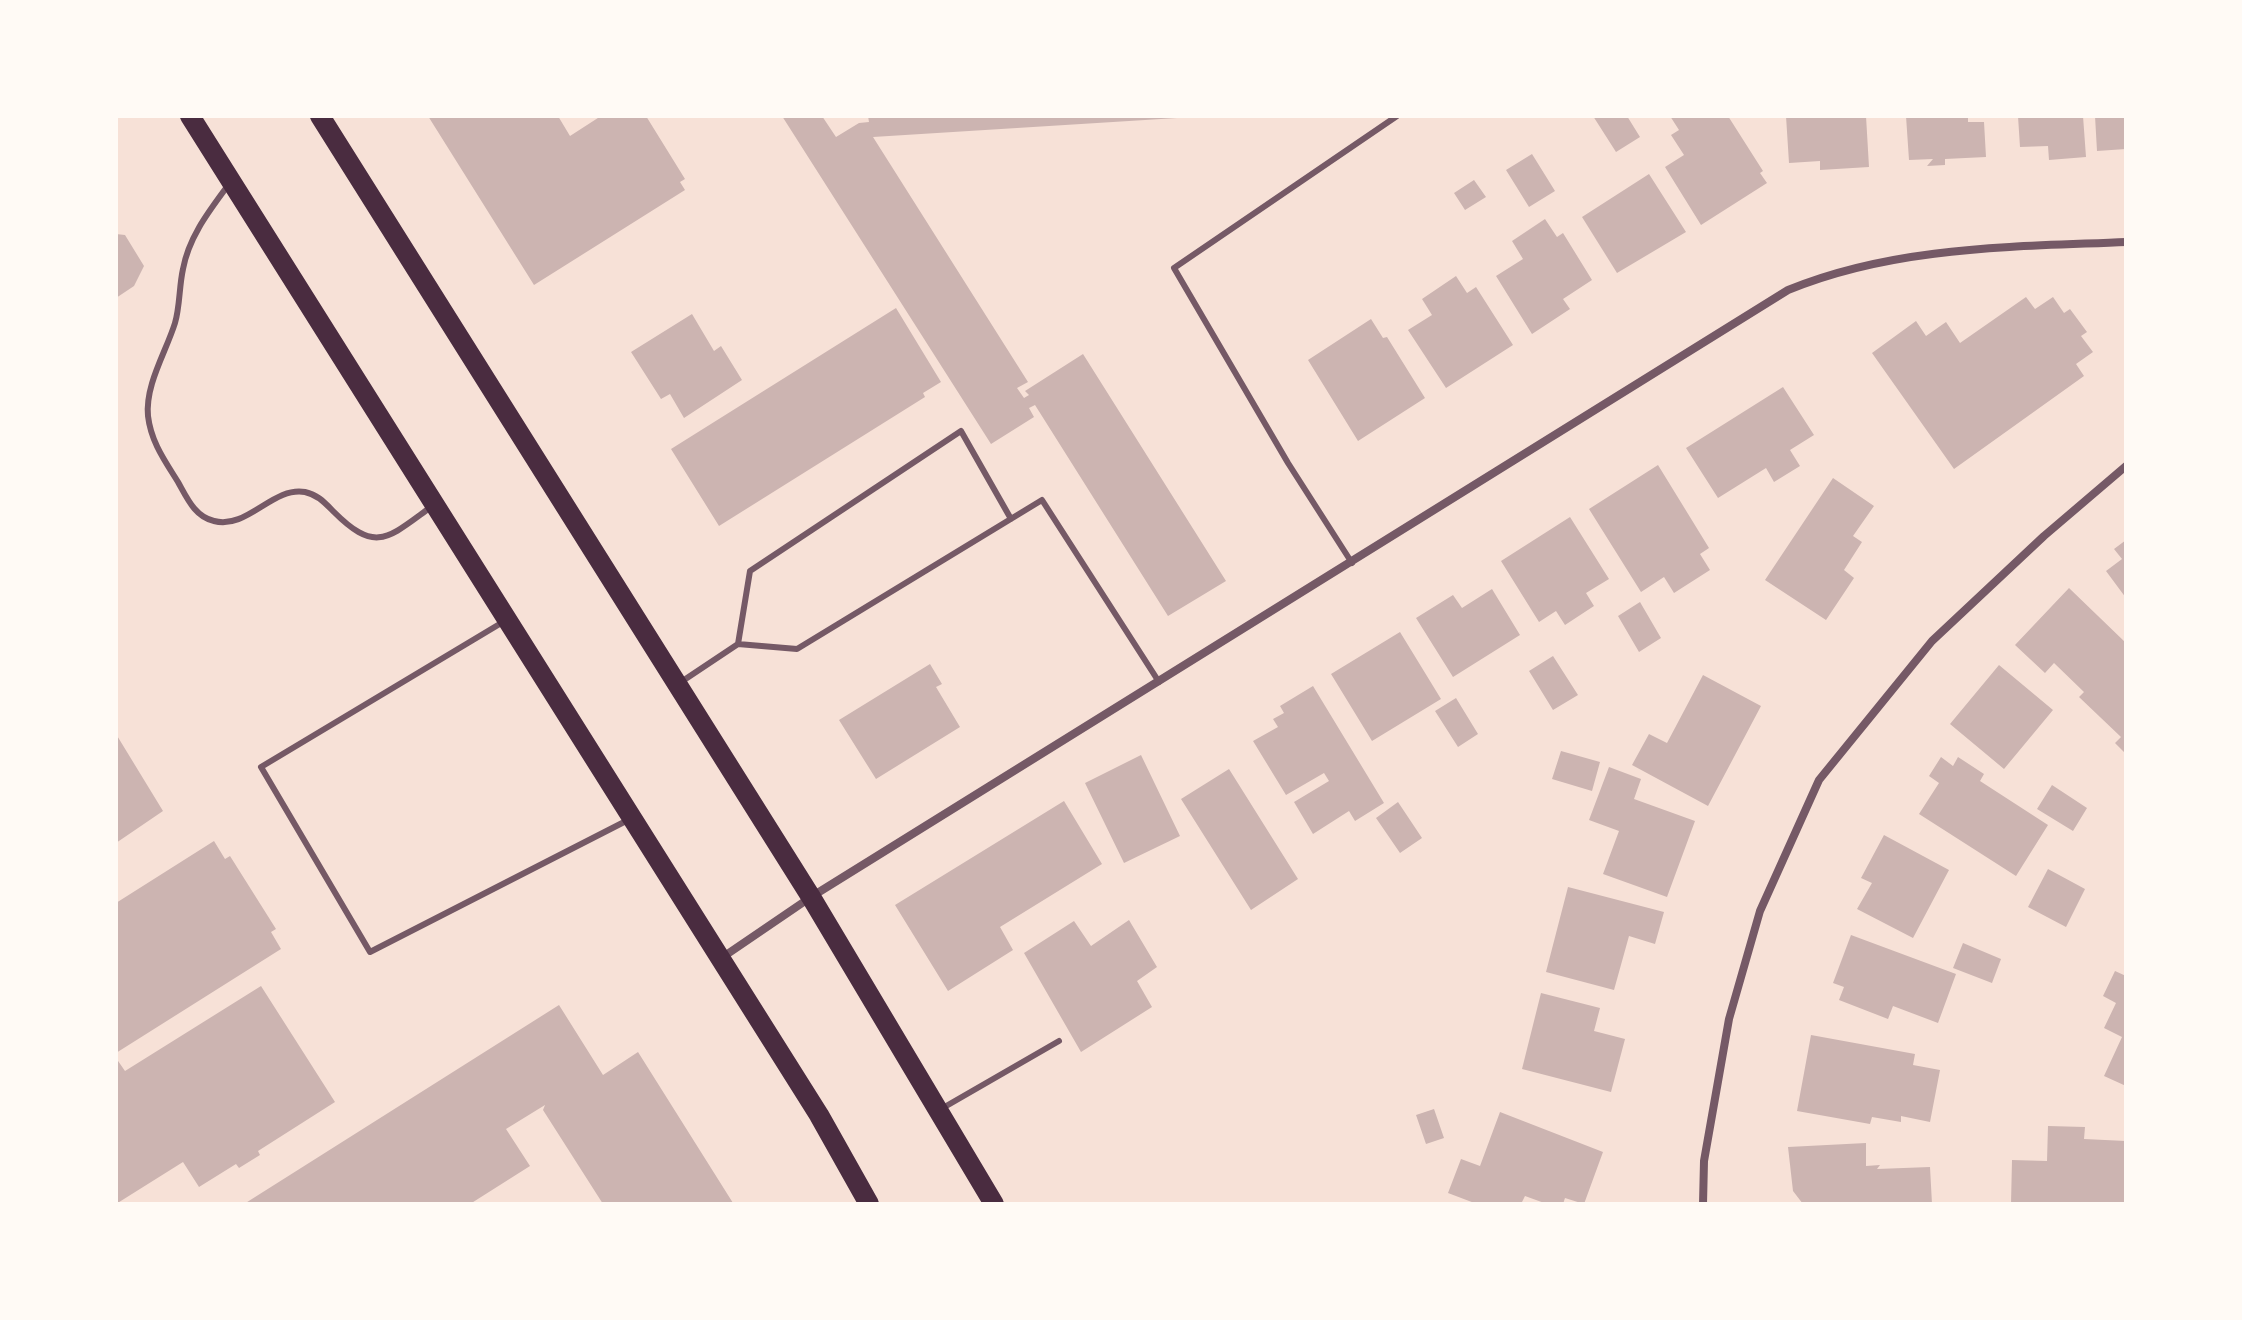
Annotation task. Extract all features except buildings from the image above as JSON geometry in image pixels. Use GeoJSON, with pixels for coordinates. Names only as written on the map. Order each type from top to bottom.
{"type":"FeatureCollection","features":[{"type":"Feature","properties":{"kind":"main road"},"geometry":{"type":"LineString","coordinates":[[190,116],[819,1115],[863,1202]]}},
{"type":"Feature","properties":{"kind":"main road"},"geometry":{"type":"LineString","coordinates":[[320,116],[811,897],[994,1204]]}},
{"type":"Feature","properties":{"kind":"street"},"geometry":{"type":"LineString","coordinates":[[720,959],[811,897],[1788,290],[1834,271],[1946,250],[2126,242]]}},
{"type":"Feature","properties":{"kind":"street"},"geometry":{"type":"LineString","coordinates":[[1703,1204],[1704,1161],[1734,1003],[1760,911],[1819,780],[1932,641],[2044,536],[2126,466]]}},
{"type":"Feature","properties":{"kind":"lane"},"geometry":{"type":"LineString","coordinates":[[1352,563],[1288,463],[1174,268],[1397,116]]}},
{"type":"Feature","properties":{"kind":"lane"},"geometry":{"type":"LineString","coordinates":[[231,182],[202,219],[183,265],[176,321],[155,377],[148,414],[153,441],[195,511],[214,522],[239,520],[269,502],[300,491],[317,495],[357,535],[374,539],[398,531],[434,504]]}},
{"type":"Feature","properties":{"kind":"lane"},"geometry":{"type":"LineString","coordinates":[[738,644],[750,571],[961,431],[1011,519]]}},
{"type":"Feature","properties":{"kind":"lane"},"geometry":{"type":"LineString","coordinates":[[678,684],[738,644],[797,649],[1042,500],[1159,682]]}},
{"type":"Feature","properties":{"kind":"lane"},"geometry":{"type":"LineString","coordinates":[[506,620],[261,767],[370,952],[632,818]]}},
{"type":"Feature","properties":{"kind":"lane"},"geometry":{"type":"LineString","coordinates":[[938,1110],[1059,1041]]}}]}
